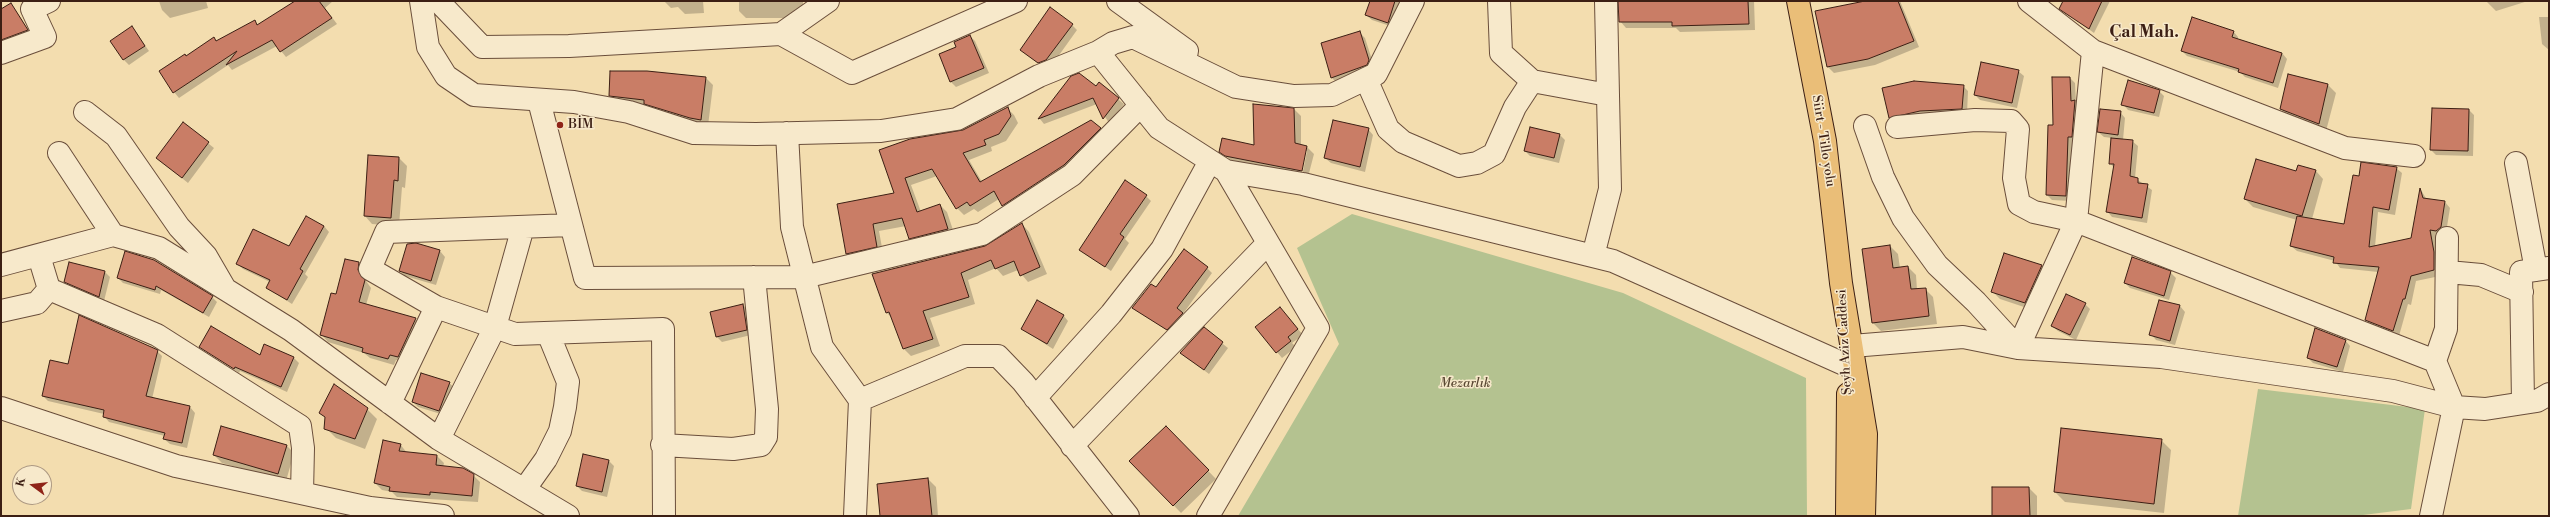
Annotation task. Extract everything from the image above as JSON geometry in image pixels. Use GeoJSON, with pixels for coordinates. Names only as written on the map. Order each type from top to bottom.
{"type":"FeatureCollection","features":[{"type":"Feature","properties":{"kind":"main road","name":"Siirt - Tillo yolu"},"geometry":{"type":"LineString","coordinates":[[1798,1],[1825,140],[1842,283]]}},
{"type":"Feature","properties":{"kind":"main road","name":"Şeyh Aziz Caddesi"},"geometry":{"type":"LineString","coordinates":[[1842,283],[1849,355],[1847,516]]}},
{"type":"Feature","properties":{"kind":"main road","name":"Şeyh Aziz Caddesi"},"geometry":{"type":"LineString","coordinates":[[1849,355],[1866,434],[1864,516]]}},
{"type":"Feature","properties":{"kind":"street"},"geometry":{"type":"LineString","coordinates":[[1,53],[45,37],[32,9],[49,1]]}},
{"type":"Feature","properties":{"kind":"street"},"geometry":{"type":"LineString","coordinates":[[421,1],[428,47],[446,76],[474,95],[539,101],[574,102],[629,112],[694,133],[881,131],[957,119],[1039,76],[1098,52],[1112,43],[1134,38],[1236,88],[1294,96],[1332,95],[1376,74],[1413,1]]}},
{"type":"Feature","properties":{"kind":"street"},"geometry":{"type":"LineString","coordinates":[[438,1],[482,47],[569,46],[781,34],[828,1]]}},
{"type":"Feature","properties":{"kind":"street"},"geometry":{"type":"LineString","coordinates":[[781,34],[852,73],[991,6],[1016,1]]}},
{"type":"Feature","properties":{"kind":"street"},"geometry":{"type":"LineString","coordinates":[[1118,1],[1236,88]]}},
{"type":"Feature","properties":{"kind":"street"},"geometry":{"type":"LineString","coordinates":[[1499,1],[1501,53],[1532,81],[1608,95]]}},
{"type":"Feature","properties":{"kind":"street"},"geometry":{"type":"LineString","coordinates":[[1593,256],[1610,189],[1606,1]]}},
{"type":"Feature","properties":{"kind":"street"},"geometry":{"type":"LineString","coordinates":[[2029,1],[2093,52],[2345,148],[2414,156]]}},
{"type":"Feature","properties":{"kind":"street"},"geometry":{"type":"LineString","coordinates":[[1098,52],[1159,128],[1218,166],[1303,184],[1613,261],[1849,355],[1962,337],[2018,348],[2161,357],[2393,392],[2454,407],[2485,409],[2540,399],[2522,292],[2522,272],[2542,269],[2516,163]]}},
{"type":"Feature","properties":{"kind":"street"},"geometry":{"type":"LineString","coordinates":[[2018,348],[2076,221],[2093,52]]}},
{"type":"Feature","properties":{"kind":"street"},"geometry":{"type":"LineString","coordinates":[[1366,79],[1388,129],[1403,142],[1459,166],[1477,163],[1494,154],[1515,107],[1532,81]]}},
{"type":"Feature","properties":{"kind":"street"},"geometry":{"type":"LineString","coordinates":[[539,101],[585,278],[804,277],[982,234],[1072,175],[1141,105]]}},
{"type":"Feature","properties":{"kind":"street"},"geometry":{"type":"LineString","coordinates":[[85,112],[116,136],[179,227],[206,256],[225,289]]}},
{"type":"Feature","properties":{"kind":"street"},"geometry":{"type":"LineString","coordinates":[[1897,127],[1975,120],[2011,121],[2018,129],[2014,178],[2018,204],[2034,212],[2076,221],[2435,361]]}},
{"type":"Feature","properties":{"kind":"street"},"geometry":{"type":"LineString","coordinates":[[1865,126],[1883,177],[1903,218],[1937,265],[1976,302],[2018,348]]}},
{"type":"Feature","properties":{"kind":"street"},"geometry":{"type":"LineString","coordinates":[[787,133],[792,227],[822,347],[860,400],[855,516]]}},
{"type":"Feature","properties":{"kind":"street"},"geometry":{"type":"LineString","coordinates":[[59,153],[113,235]]}},
{"type":"Feature","properties":{"kind":"street"},"geometry":{"type":"LineString","coordinates":[[1208,516],[1318,328],[1268,243],[1218,166]]}},
{"type":"Feature","properties":{"kind":"street"},"geometry":{"type":"LineString","coordinates":[[1035,398],[1111,314],[1162,249],[1218,166]]}},
{"type":"Feature","properties":{"kind":"street"},"geometry":{"type":"LineString","coordinates":[[571,225],[386,232],[370,269],[436,307],[515,334],[663,329],[662,446],[664,516]]}},
{"type":"Feature","properties":{"kind":"street"},"geometry":{"type":"LineString","coordinates":[[439,439],[495,327],[523,226]]}},
{"type":"Feature","properties":{"kind":"street"},"geometry":{"type":"LineString","coordinates":[[1,265],[113,235],[159,248],[291,330],[439,439],[568,516]]}},
{"type":"Feature","properties":{"kind":"street"},"geometry":{"type":"LineString","coordinates":[[2432,516],[2454,407],[2435,361],[2446,329],[2448,272],[2447,238]]}},
{"type":"Feature","properties":{"kind":"street"},"geometry":{"type":"LineString","coordinates":[[1072,446],[1268,243]]}},
{"type":"Feature","properties":{"kind":"street"},"geometry":{"type":"LineString","coordinates":[[39,256],[49,289],[157,336],[300,426],[303,448],[302,493]]}},
{"type":"Feature","properties":{"kind":"street"},"geometry":{"type":"LineString","coordinates":[[2448,272],[2481,275],[2522,292]]}},
{"type":"Feature","properties":{"kind":"street"},"geometry":{"type":"LineString","coordinates":[[662,446],[733,449],[761,445],[766,437],[767,409],[754,277]]}},
{"type":"Feature","properties":{"kind":"street"},"geometry":{"type":"LineString","coordinates":[[1,311],[37,303],[49,289]]}},
{"type":"Feature","properties":{"kind":"street"},"geometry":{"type":"LineString","coordinates":[[390,403],[436,307]]}},
{"type":"Feature","properties":{"kind":"street"},"geometry":{"type":"LineString","coordinates":[[524,490],[546,459],[560,431],[565,408],[568,382],[548,333]]}},
{"type":"Feature","properties":{"kind":"street"},"geometry":{"type":"LineString","coordinates":[[860,400],[965,356],[998,356],[1035,398],[1128,516]]}},
{"type":"Feature","properties":{"kind":"street"},"geometry":{"type":"LineString","coordinates":[[1,408],[176,466],[370,508],[443,516]]}},
{"type":"Feature","properties":{"kind":"green space","name":"Mezarlık"},"geometry":{"type":"Polygon","coordinates":[[[1352,214],[1623,293],[1806,378],[1807,516],[1238,516],[1339,344],[1297,248],[1352,214]]]}},
{"type":"Feature","properties":{"kind":"green space"},"geometry":{"type":"Polygon","coordinates":[[[2258,389],[2425,409],[2411,509],[2355,516],[2238,516],[2258,389]]]}},
{"type":"Feature","properties":{"kind":"building"},"geometry":{"type":"Polygon","coordinates":[[[295,1],[319,1],[332,18],[280,52],[272,40],[226,65],[237,51],[173,93],[159,71],[185,54],[186,56],[214,37],[216,41],[255,20],[257,25],[295,1]]]}},
{"type":"Feature","properties":{"kind":"building"},"geometry":{"type":"Polygon","coordinates":[[[1370,1],[1395,1],[1388,23],[1365,15],[1370,1]]]}},
{"type":"Feature","properties":{"kind":"building"},"geometry":{"type":"Polygon","coordinates":[[[1618,1],[1748,1],[1749,24],[1672,26],[1672,22],[1619,22],[1618,1]]]}},
{"type":"Feature","properties":{"kind":"building"},"geometry":{"type":"Polygon","coordinates":[[[1865,1],[1898,1],[1914,41],[1868,59],[1827,67],[1815,11],[1865,1]]]}},
{"type":"Feature","properties":{"kind":"building"},"geometry":{"type":"Polygon","coordinates":[[[2063,1],[2102,1],[2089,29],[2059,9],[2063,1]]]}},
{"type":"Feature","properties":{"kind":"building"},"geometry":{"type":"Polygon","coordinates":[[[11,3],[28,30],[1,40],[1,9],[11,3]]]}},
{"type":"Feature","properties":{"kind":"building"},"geometry":{"type":"Polygon","coordinates":[[[1050,7],[1073,24],[1046,60],[1038,63],[1020,50],[1050,7]]]}},
{"type":"Feature","properties":{"kind":"building"},"geometry":{"type":"Polygon","coordinates":[[[2192,17],[2234,31],[2232,37],[2282,53],[2273,83],[2238,72],[2239,69],[2181,51],[2192,17]]]}},
{"type":"Feature","properties":{"kind":"building"},"geometry":{"type":"Polygon","coordinates":[[[132,26],[145,46],[123,60],[110,41],[132,26]]]}},
{"type":"Feature","properties":{"kind":"building"},"geometry":{"type":"Polygon","coordinates":[[[1360,31],[1369,60],[1367,65],[1331,78],[1321,43],[1360,31]]]}},
{"type":"Feature","properties":{"kind":"building"},"geometry":{"type":"Polygon","coordinates":[[[970,35],[984,68],[950,82],[939,54],[956,47],[954,42],[970,35]]]}},
{"type":"Feature","properties":{"kind":"building"},"geometry":{"type":"Polygon","coordinates":[[[1981,62],[2019,70],[2012,103],[1974,95],[1981,62]]]}},
{"type":"Feature","properties":{"kind":"building"},"geometry":{"type":"Polygon","coordinates":[[[610,71],[647,71],[706,77],[701,120],[644,104],[644,100],[609,96],[610,71]]]}},
{"type":"Feature","properties":{"kind":"building"},"geometry":{"type":"Polygon","coordinates":[[[1079,73],[1096,86],[1099,82],[1119,98],[1103,119],[1093,98],[1038,119],[1071,76],[1079,73]]]}},
{"type":"Feature","properties":{"kind":"building"},"geometry":{"type":"Polygon","coordinates":[[[2288,74],[2328,84],[2319,124],[2280,109],[2288,74]]]}},
{"type":"Feature","properties":{"kind":"building"},"geometry":{"type":"Polygon","coordinates":[[[2052,77],[2070,77],[2071,101],[2075,100],[2072,137],[2068,137],[2066,196],[2046,195],[2048,125],[2053,125],[2052,77]]]}},
{"type":"Feature","properties":{"kind":"building"},"geometry":{"type":"Polygon","coordinates":[[[2128,80],[2160,90],[2154,113],[2121,105],[2128,80]]]}},
{"type":"Feature","properties":{"kind":"building"},"geometry":{"type":"Polygon","coordinates":[[[1914,81],[1964,85],[1962,109],[1920,111],[1889,118],[1882,88],[1914,81]]]}},
{"type":"Feature","properties":{"kind":"building"},"geometry":{"type":"Polygon","coordinates":[[[1253,104],[1294,108],[1295,143],[1307,146],[1302,171],[1225,156],[1219,152],[1222,138],[1254,145],[1253,104]]]}},
{"type":"Feature","properties":{"kind":"building"},"geometry":{"type":"Polygon","coordinates":[[[1008,107],[1011,116],[999,134],[984,140],[986,145],[963,153],[980,182],[1091,120],[1101,128],[1064,165],[1002,206],[994,191],[970,206],[967,202],[956,209],[932,169],[905,178],[917,212],[940,204],[948,229],[909,239],[902,218],[873,224],[877,247],[846,254],[837,204],[894,193],[879,150],[910,139],[963,130],[1008,107]]]}},
{"type":"Feature","properties":{"kind":"building"},"geometry":{"type":"Polygon","coordinates":[[[2432,108],[2469,109],[2468,151],[2430,150],[2432,108]]]}},
{"type":"Feature","properties":{"kind":"building"},"geometry":{"type":"Polygon","coordinates":[[[2100,109],[2121,111],[2118,135],[2097,132],[2100,109]]]}},
{"type":"Feature","properties":{"kind":"building"},"geometry":{"type":"Polygon","coordinates":[[[1333,120],[1369,128],[1360,167],[1324,158],[1333,120]]]}},
{"type":"Feature","properties":{"kind":"building"},"geometry":{"type":"Polygon","coordinates":[[[183,122],[209,142],[182,178],[156,158],[183,122]]]}},
{"type":"Feature","properties":{"kind":"building"},"geometry":{"type":"Polygon","coordinates":[[[1530,127],[1560,134],[1554,158],[1524,151],[1530,127]]]}},
{"type":"Feature","properties":{"kind":"building"},"geometry":{"type":"Polygon","coordinates":[[[2111,138],[2133,140],[2130,176],[2138,178],[2138,183],[2148,184],[2142,218],[2106,212],[2114,164],[2109,164],[2111,138]]]}},
{"type":"Feature","properties":{"kind":"building"},"geometry":{"type":"Polygon","coordinates":[[[368,155],[399,157],[398,181],[394,180],[391,218],[364,216],[368,155]]]}},
{"type":"Feature","properties":{"kind":"building"},"geometry":{"type":"Polygon","coordinates":[[[2256,159],[2296,171],[2298,165],[2316,170],[2302,216],[2244,199],[2256,159]]]}},
{"type":"Feature","properties":{"kind":"building"},"geometry":{"type":"Polygon","coordinates":[[[2361,162],[2397,167],[2389,210],[2373,207],[2369,247],[2411,238],[2420,188],[2423,198],[2445,201],[2441,227],[2436,231],[2430,230],[2434,252],[2434,270],[2411,276],[2405,299],[2403,299],[2393,331],[2365,320],[2379,267],[2333,263],[2334,257],[2290,246],[2297,216],[2344,224],[2353,175],[2359,176],[2361,162]]]}},
{"type":"Feature","properties":{"kind":"building"},"geometry":{"type":"Polygon","coordinates":[[[1125,180],[1147,195],[1120,234],[1124,237],[1105,267],[1079,250],[1125,180]]]}},
{"type":"Feature","properties":{"kind":"building"},"geometry":{"type":"Polygon","coordinates":[[[306,216],[324,226],[300,269],[303,271],[287,300],[266,288],[270,280],[236,264],[253,229],[289,246],[306,216]]]}},
{"type":"Feature","properties":{"kind":"building"},"geometry":{"type":"Polygon","coordinates":[[[1022,223],[1040,267],[1020,276],[1014,261],[995,269],[991,260],[961,273],[969,297],[923,311],[933,339],[903,349],[889,312],[886,313],[872,274],[985,246],[1022,223]]]}},
{"type":"Feature","properties":{"kind":"building"},"geometry":{"type":"Polygon","coordinates":[[[416,243],[440,250],[431,281],[399,271],[407,244],[416,243]]]}},
{"type":"Feature","properties":{"kind":"building"},"geometry":{"type":"Polygon","coordinates":[[[1890,245],[1893,268],[1908,266],[1911,289],[1926,288],[1929,316],[1872,323],[1862,249],[1890,245]]]}},
{"type":"Feature","properties":{"kind":"building"},"geometry":{"type":"Polygon","coordinates":[[[1184,249],[1208,267],[1177,308],[1183,313],[1167,330],[1132,308],[1151,284],[1156,287],[1184,249]]]}},
{"type":"Feature","properties":{"kind":"building"},"geometry":{"type":"Polygon","coordinates":[[[125,251],[154,260],[213,296],[203,313],[156,286],[155,290],[117,278],[125,251]]]}},
{"type":"Feature","properties":{"kind":"building"},"geometry":{"type":"Polygon","coordinates":[[[2004,253],[2042,265],[2025,303],[1991,292],[2004,253]]]}},
{"type":"Feature","properties":{"kind":"building"},"geometry":{"type":"Polygon","coordinates":[[[2132,257],[2171,271],[2164,296],[2124,283],[2132,257]]]}},
{"type":"Feature","properties":{"kind":"building"},"geometry":{"type":"Polygon","coordinates":[[[345,259],[359,262],[358,270],[365,280],[359,302],[416,318],[398,357],[390,355],[388,359],[362,352],[363,348],[320,335],[331,293],[336,294],[345,259]]]}},
{"type":"Feature","properties":{"kind":"building"},"geometry":{"type":"Polygon","coordinates":[[[69,262],[105,271],[99,297],[64,282],[69,262]]]}},
{"type":"Feature","properties":{"kind":"building"},"geometry":{"type":"Polygon","coordinates":[[[2066,294],[2086,303],[2070,335],[2051,326],[2066,294]]]}},
{"type":"Feature","properties":{"kind":"building"},"geometry":{"type":"Polygon","coordinates":[[[1037,300],[1064,315],[1047,344],[1021,329],[1037,300]]]}},
{"type":"Feature","properties":{"kind":"building"},"geometry":{"type":"Polygon","coordinates":[[[2159,300],[2180,305],[2170,341],[2149,335],[2159,300]]]}},
{"type":"Feature","properties":{"kind":"building"},"geometry":{"type":"Polygon","coordinates":[[[743,304],[747,330],[716,337],[710,312],[743,304]]]}},
{"type":"Feature","properties":{"kind":"building"},"geometry":{"type":"Polygon","coordinates":[[[1280,307],[1298,329],[1288,337],[1291,341],[1276,353],[1255,327],[1280,307]]]}},
{"type":"Feature","properties":{"kind":"building"},"geometry":{"type":"Polygon","coordinates":[[[79,315],[158,350],[146,396],[190,406],[182,443],[163,439],[165,433],[103,417],[104,410],[42,396],[50,360],[68,364],[79,315]]]}},
{"type":"Feature","properties":{"kind":"building"},"geometry":{"type":"Polygon","coordinates":[[[211,326],[260,355],[264,344],[294,357],[281,387],[235,367],[234,369],[199,347],[211,326]]]}},
{"type":"Feature","properties":{"kind":"building"},"geometry":{"type":"Polygon","coordinates":[[[1204,327],[1223,342],[1204,370],[1180,353],[1204,327]]]}},
{"type":"Feature","properties":{"kind":"building"},"geometry":{"type":"Polygon","coordinates":[[[2315,328],[2346,340],[2337,367],[2307,358],[2315,328]]]}},
{"type":"Feature","properties":{"kind":"building"},"geometry":{"type":"Polygon","coordinates":[[[421,373],[450,382],[439,411],[412,402],[421,373]]]}},
{"type":"Feature","properties":{"kind":"building"},"geometry":{"type":"Polygon","coordinates":[[[334,384],[368,408],[355,439],[324,429],[325,417],[319,413],[334,384]]]}},
{"type":"Feature","properties":{"kind":"building"},"geometry":{"type":"Polygon","coordinates":[[[221,426],[287,445],[278,474],[213,455],[221,426]]]}},
{"type":"Feature","properties":{"kind":"building"},"geometry":{"type":"Polygon","coordinates":[[[1166,426],[1209,470],[1173,506],[1129,461],[1166,426]]]}},
{"type":"Feature","properties":{"kind":"building"},"geometry":{"type":"Polygon","coordinates":[[[2061,428],[2162,439],[2154,504],[2054,492],[2061,428]]]}},
{"type":"Feature","properties":{"kind":"building"},"geometry":{"type":"Polygon","coordinates":[[[383,440],[401,444],[399,451],[437,455],[436,465],[463,468],[474,474],[472,496],[430,492],[430,495],[389,491],[390,487],[374,483],[383,440]]]}},
{"type":"Feature","properties":{"kind":"building"},"geometry":{"type":"Polygon","coordinates":[[[583,454],[609,460],[602,492],[576,486],[583,454]]]}},
{"type":"Feature","properties":{"kind":"building"},"geometry":{"type":"Polygon","coordinates":[[[928,478],[932,516],[880,516],[877,484],[928,478]]]}},
{"type":"Feature","properties":{"kind":"building"},"geometry":{"type":"Polygon","coordinates":[[[1992,487],[2029,487],[2030,516],[1992,516],[1992,487]]]}},
{"type":"Feature","properties":{"kind":"place","name":"BİM"},"geometry":{"type":"Point","coordinates":[560,125]}},
{"type":"Feature","properties":{"kind":"district","name":"Çal Mah."},"geometry":{"type":"Point","coordinates":[2144,33]}}]}
